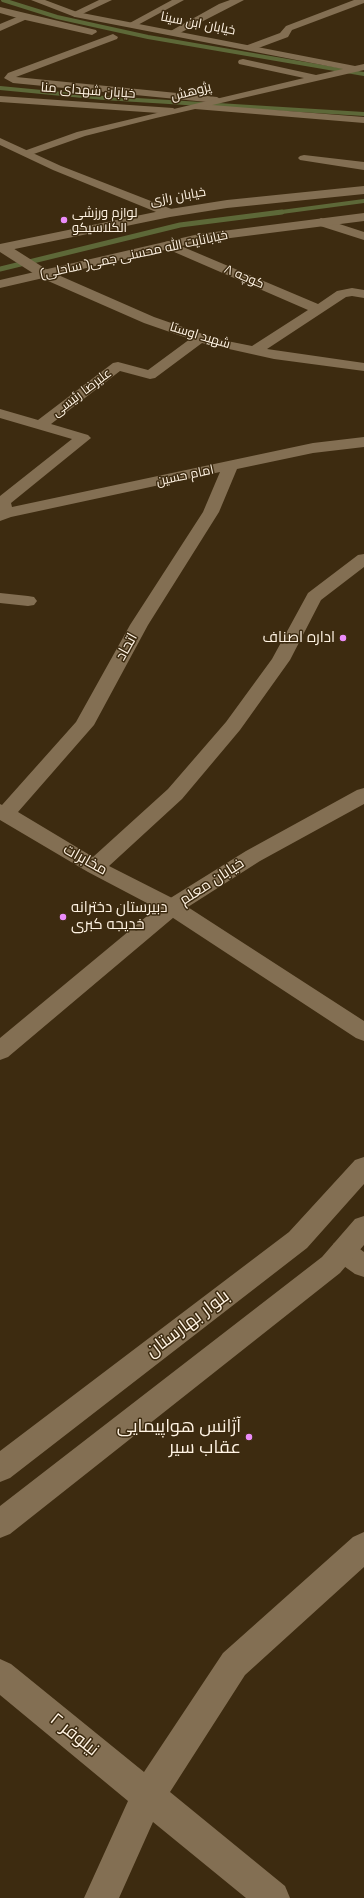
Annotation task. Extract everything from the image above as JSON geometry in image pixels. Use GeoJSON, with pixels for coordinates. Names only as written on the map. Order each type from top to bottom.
{"type":"FeatureCollection","features":[{"type":"Feature","properties":{"kind":"street","name":"خیابان ابن سینا"},"geometry":{"type":"LineString","coordinates":[[36,0],[75,14],[249,48],[360,72]]}},
{"type":"Feature","properties":{"kind":"street"},"geometry":{"type":"LineString","coordinates":[[75,14],[107,0]]}},
{"type":"Feature","properties":{"kind":"street"},"geometry":{"type":"LineString","coordinates":[[131,25],[179,0]]}},
{"type":"Feature","properties":{"kind":"street"},"geometry":{"type":"LineString","coordinates":[[172,33],[222,6],[239,0]]}},
{"type":"Feature","properties":{"kind":"street"},"geometry":{"type":"LineString","coordinates":[[249,48],[284,35],[289,28],[362,0]]}},
{"type":"Feature","properties":{"kind":"street"},"geometry":{"type":"LineString","coordinates":[[0,10],[24,17],[127,40]]}},
{"type":"Feature","properties":{"kind":"street"},"geometry":{"type":"LineString","coordinates":[[0,28],[24,17]]}},
{"type":"Feature","properties":{"kind":"street"},"geometry":{"type":"LineString","coordinates":[[113,37],[12,75],[9,78],[13,80],[215,100]]}},
{"type":"Feature","properties":{"kind":"street","name":"خیابان ابن سینا"},"geometry":{"type":"LineString","coordinates":[[229,59],[320,77]]}},
{"type":"Feature","properties":{"kind":"street","name":"خیابان ابن سینا"},"geometry":{"type":"LineString","coordinates":[[337,73],[360,72]]}},
{"type":"Feature","properties":{"kind":"street","name":"پژوهش"},"geometry":{"type":"LineString","coordinates":[[28,153],[81,134],[215,100],[337,73]]}},
{"type":"Feature","properties":{"kind":"street","name":"خیابان شهدای منا"},"geometry":{"type":"LineString","coordinates":[[0,99],[174,111]]}},
{"type":"Feature","properties":{"kind":"street"},"geometry":{"type":"LineString","coordinates":[[195,106],[364,120]]}},
{"type":"Feature","properties":{"kind":"street"},"geometry":{"type":"LineString","coordinates":[[0,141],[57,168],[170,213]]}},
{"type":"Feature","properties":{"kind":"street"},"geometry":{"type":"LineString","coordinates":[[304,158],[364,166]]}},
{"type":"Feature","properties":{"kind":"street","name":"خیابان رازی"},"geometry":{"type":"LineString","coordinates":[[1,248],[170,213],[227,204],[364,190]]}},
{"type":"Feature","properties":{"kind":"street","name":"خیابانآیت الله محسنی جمی( ساحلی)"},"geometry":{"type":"LineString","coordinates":[[0,284],[198,238],[364,217]]}},
{"type":"Feature","properties":{"kind":"street"},"geometry":{"type":"LineString","coordinates":[[321,222],[364,236]]}},
{"type":"Feature","properties":{"kind":"street","name":"کوچه ۸"},"geometry":{"type":"LineString","coordinates":[[169,245],[320,310]]}},
{"type":"Feature","properties":{"kind":"street","name":"شهید اوستا"},"geometry":{"type":"LineString","coordinates":[[1,248],[44,274],[149,320],[214,343],[255,351],[364,367]]}},
{"type":"Feature","properties":{"kind":"street"},"geometry":{"type":"LineString","coordinates":[[255,351],[320,310],[342,294],[352,292],[364,294]]}},
{"type":"Feature","properties":{"kind":"street","name":"علیرضا رئیسی"},"geometry":{"type":"LineString","coordinates":[[0,413],[40,425],[118,366],[150,376],[200,338]]}},
{"type":"Feature","properties":{"kind":"street"},"geometry":{"type":"LineString","coordinates":[[2,513],[3,502],[83,438],[40,425]]}},
{"type":"Feature","properties":{"kind":"street","name":"امام حسین"},"geometry":{"type":"LineString","coordinates":[[2,513],[230,467],[313,448],[364,442]]}},
{"type":"Feature","properties":{"kind":"street","name":"اتحاد"},"geometry":{"type":"LineString","coordinates":[[3,813],[84,725],[139,625],[211,512],[230,467]]}},
{"type":"Feature","properties":{"kind":"street"},"geometry":{"type":"LineString","coordinates":[[95,867],[175,794],[233,726],[281,660],[314,597],[364,559]]}},
{"type":"Feature","properties":{"kind":"street"},"geometry":{"type":"LineString","coordinates":[[0,598],[28,602]]}},
{"type":"Feature","properties":{"kind":"street","name":"خیابان معلم"},"geometry":{"type":"LineString","coordinates":[[0,1051],[172,907],[253,856],[364,795]]}},
{"type":"Feature","properties":{"kind":"street","name":"مخابرات"},"geometry":{"type":"LineString","coordinates":[[3,813],[95,867],[172,907],[364,1032]]}},
{"type":"Feature","properties":{"kind":"street","name":"بلوار بهارستان"},"geometry":{"type":"LineString","coordinates":[[0,1468],[298,1240],[364,1167]]}},
{"type":"Feature","properties":{"kind":"street"},"geometry":{"type":"LineString","coordinates":[[0,1524],[331,1265],[353,1259],[364,1227]]}},
{"type":"Feature","properties":{"kind":"street"},"geometry":{"type":"LineString","coordinates":[[101,1898],[148,1796],[234,1664],[364,1547]]}},
{"type":"Feature","properties":{"kind":"street","name":"نیلوفر ۲"},"geometry":{"type":"LineString","coordinates":[[0,1674],[273,1898]]}},
{"type":"Feature","properties":{"kind":"waterway"},"geometry":{"type":"LineString","coordinates":[[3,0],[57,17],[148,37],[364,74]]}},
{"type":"Feature","properties":{"kind":"waterway"},"geometry":{"type":"LineString","coordinates":[[0,88],[104,98],[364,114]]}},
{"type":"Feature","properties":{"kind":"waterway"},"geometry":{"type":"LineString","coordinates":[[274,213],[364,201]]}},
{"type":"Feature","properties":{"kind":"waterway"},"geometry":{"type":"LineString","coordinates":[[0,269],[180,225],[282,212]]}},
{"type":"Feature","properties":{"kind":"place","name":"لوازم ورزشی الکلاسیکو"},"geometry":{"type":"Point","coordinates":[64,220]}},
{"type":"Feature","properties":{"kind":"place","name":"اداره اصناف"},"geometry":{"type":"Point","coordinates":[343,638]}},
{"type":"Feature","properties":{"kind":"place","name":"دبیرستان دخترانه خدیجه کبری"},"geometry":{"type":"Point","coordinates":[63,917]}},
{"type":"Feature","properties":{"kind":"place","name":"آژانس هواپیمایی عقاب سیر"},"geometry":{"type":"Point","coordinates":[249,1437]}}]}
